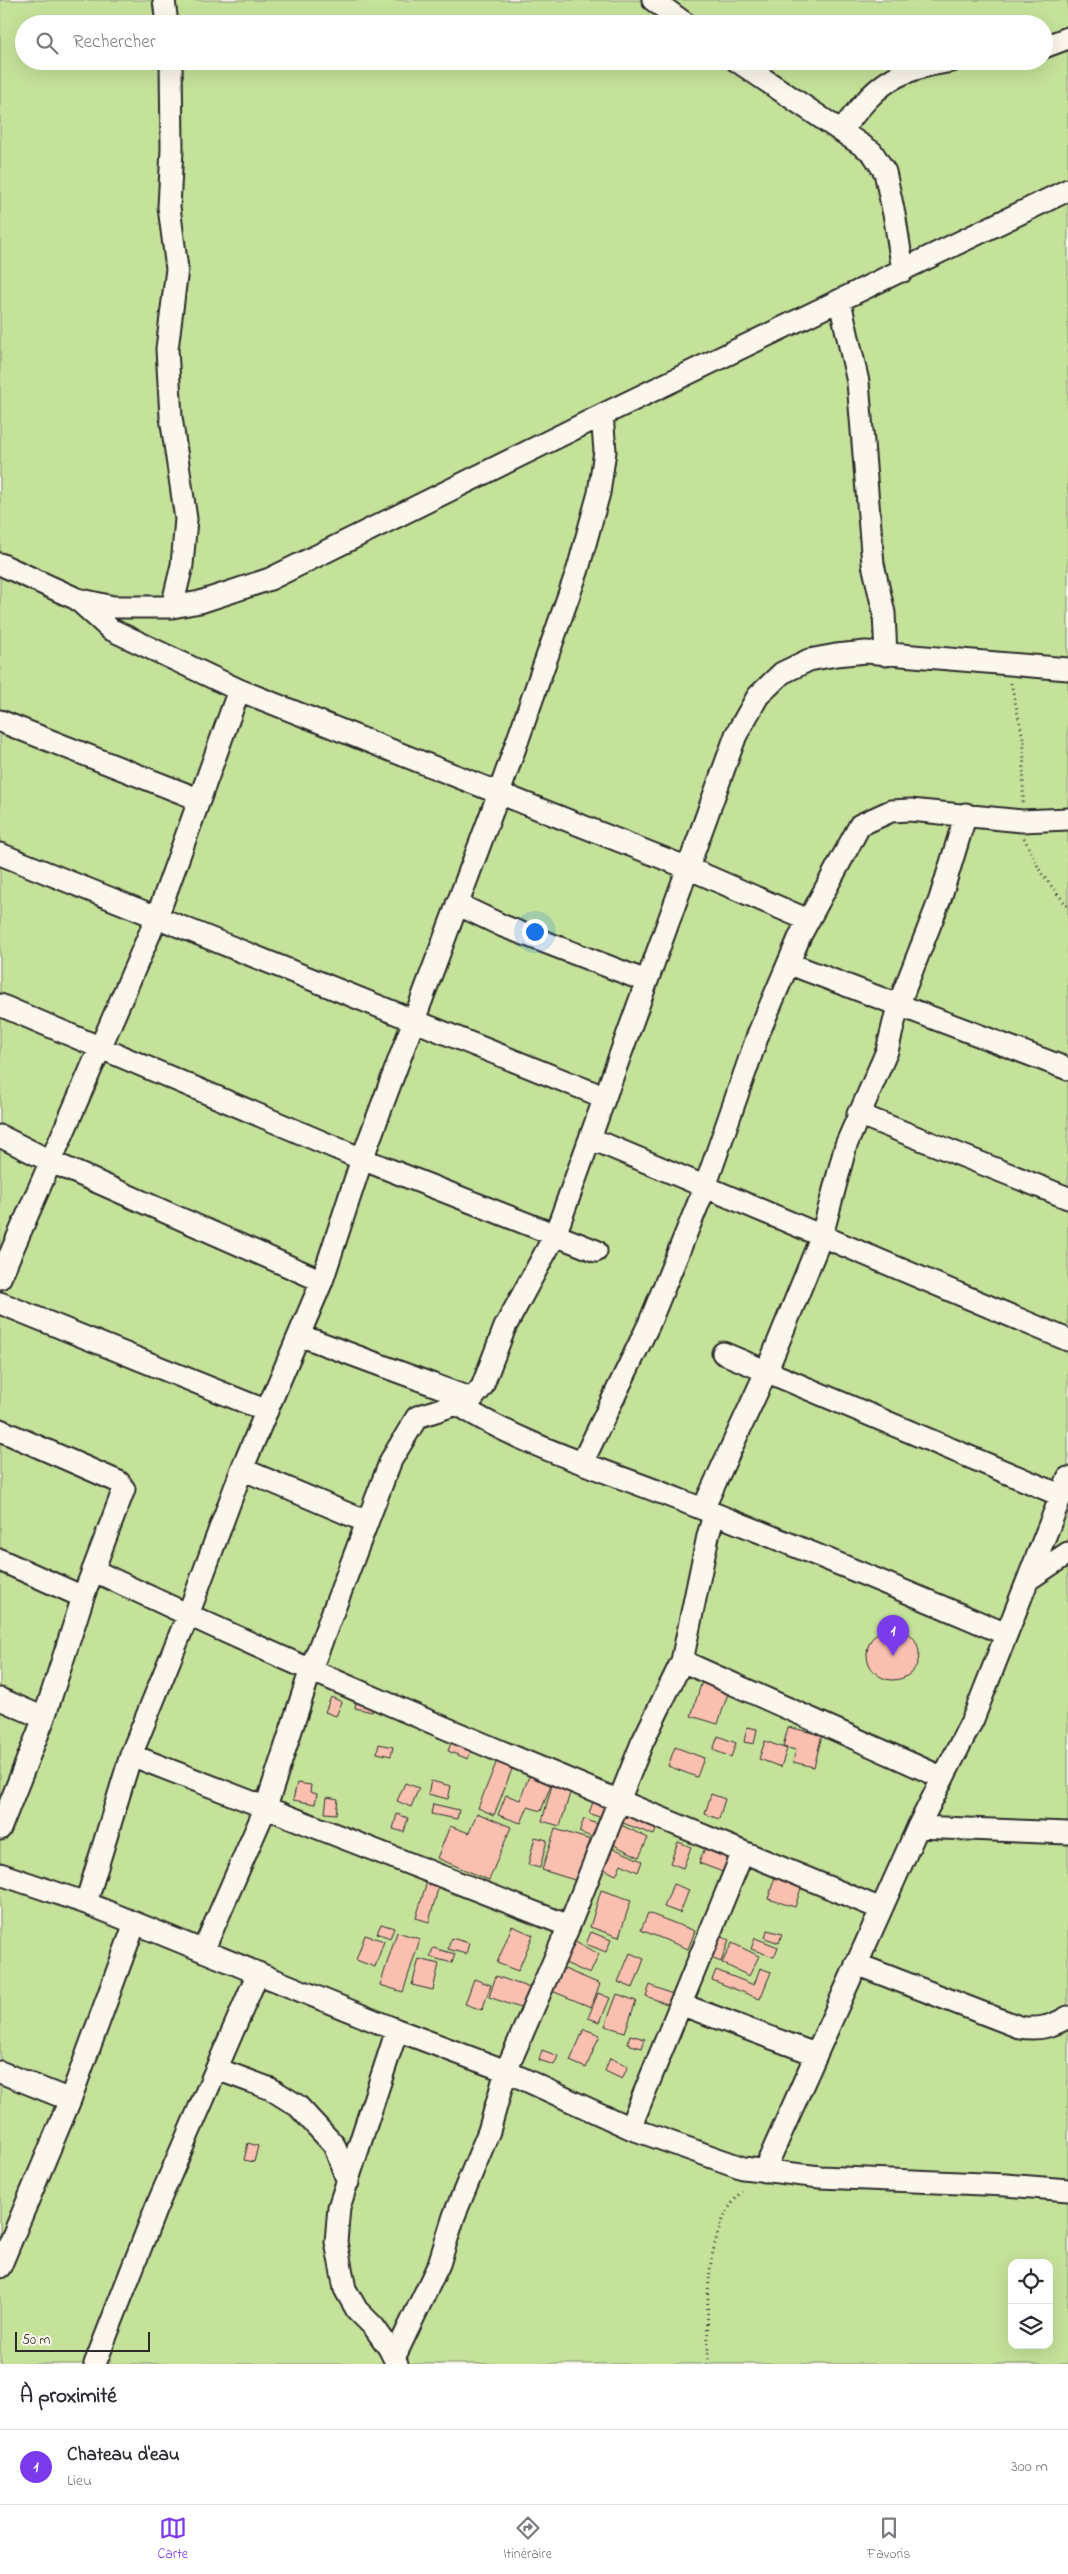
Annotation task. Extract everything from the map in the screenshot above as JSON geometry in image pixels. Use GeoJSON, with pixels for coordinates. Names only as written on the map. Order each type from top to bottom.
{"type":"FeatureCollection","features":[{"type":"Feature","properties":{"kind":"street"},"geometry":{"type":"LineString","coordinates":[[164,0],[166,15]]}},
{"type":"Feature","properties":{"kind":"street"},"geometry":{"type":"LineString","coordinates":[[653,0],[674,15]]}},
{"type":"Feature","properties":{"kind":"street"},"geometry":{"type":"LineString","coordinates":[[1053,44],[1068,38]]}},
{"type":"Feature","properties":{"kind":"street"},"geometry":{"type":"LineString","coordinates":[[171,70],[172,149],[170,207],[177,269],[167,350],[171,417],[186,519],[182,565],[172,606]]}},
{"type":"Feature","properties":{"kind":"street"},"geometry":{"type":"LineString","coordinates":[[750,70],[872,152],[885,172],[903,271]]}},
{"type":"Feature","properties":{"kind":"street"},"geometry":{"type":"LineString","coordinates":[[841,131],[871,93],[897,75],[912,70]]}},
{"type":"Feature","properties":{"kind":"street"},"geometry":{"type":"LineString","coordinates":[[0,564],[77,599],[113,607],[172,606],[200,602],[270,579],[602,415],[840,302],[1068,190]]}},
{"type":"Feature","properties":{"kind":"street"},"geometry":{"type":"LineString","coordinates":[[840,302],[858,382],[873,564],[884,613],[886,655]]}},
{"type":"Feature","properties":{"kind":"street"},"geometry":{"type":"LineString","coordinates":[[86,1903],[131,1754],[188,1615],[242,1469],[322,1280],[362,1159],[499,793],[578,569],[599,493],[605,451],[602,415]]}},
{"type":"Feature","properties":{"kind":"street"},"geometry":{"type":"LineString","coordinates":[[77,599],[110,629],[239,690],[688,868],[808,920]]}},
{"type":"Feature","properties":{"kind":"street"},"geometry":{"type":"LineString","coordinates":[[203,1951],[266,1808],[311,1669],[390,1460],[416,1417],[464,1402],[488,1375],[505,1327],[555,1235],[736,735],[758,696],[782,673],[809,660],[866,652],[1068,669]]}},
{"type":"Feature","properties":{"kind":"street"},"geometry":{"type":"LineString","coordinates":[[0,1278],[157,917],[198,799],[239,690]]}},
{"type":"Feature","properties":{"kind":"street"},"geometry":{"type":"LineString","coordinates":[[0,721],[198,799]]}},
{"type":"Feature","properties":{"kind":"street"},"geometry":{"type":"LineString","coordinates":[[583,1461],[649,1324],[705,1187],[760,1032],[808,920],[860,825],[891,811],[910,810],[1022,821],[1068,820]]}},
{"type":"Feature","properties":{"kind":"street"},"geometry":{"type":"LineString","coordinates":[[396,2361],[439,2264],[454,2216],[489,2131],[506,2071],[569,1926],[642,1743],[682,1661],[708,1536],[709,1512],[822,1235],[846,1145],[887,1051],[898,1006],[940,899],[966,814]]}},
{"type":"Feature","properties":{"kind":"street"},"geometry":{"type":"LineString","coordinates":[[0,854],[604,1097]]}},
{"type":"Feature","properties":{"kind":"street"},"geometry":{"type":"LineString","coordinates":[[457,904],[503,926],[646,981]]}},
{"type":"Feature","properties":{"kind":"street"},"geometry":{"type":"LineString","coordinates":[[790,964],[1068,1070]]}},
{"type":"Feature","properties":{"kind":"street"},"geometry":{"type":"LineString","coordinates":[[0,1004],[362,1159],[596,1251]]}},
{"type":"Feature","properties":{"kind":"street"},"geometry":{"type":"LineString","coordinates":[[858,1114],[1068,1198]]}},
{"type":"Feature","properties":{"kind":"street"},"geometry":{"type":"LineString","coordinates":[[0,1136],[52,1162],[322,1280]]}},
{"type":"Feature","properties":{"kind":"street"},"geometry":{"type":"LineString","coordinates":[[590,1138],[1068,1340]]}},
{"type":"Feature","properties":{"kind":"street"},"geometry":{"type":"LineString","coordinates":[[0,1302],[267,1412]]}},
{"type":"Feature","properties":{"kind":"street"},"geometry":{"type":"LineString","coordinates":[[299,1335],[464,1402],[480,1419],[832,1560],[1006,1634]]}},
{"type":"Feature","properties":{"kind":"street"},"geometry":{"type":"LineString","coordinates":[[723,1353],[1064,1487],[973,1718],[941,1778],[918,1827],[764,2171]]}},
{"type":"Feature","properties":{"kind":"street"},"geometry":{"type":"LineString","coordinates":[[0,1430],[122,1484],[122,1497],[82,1596],[44,1718],[0,1829]]}},
{"type":"Feature","properties":{"kind":"street"},"geometry":{"type":"LineString","coordinates":[[242,1469],[367,1522]]}},
{"type":"Feature","properties":{"kind":"street"},"geometry":{"type":"LineString","coordinates":[[1029,1579],[1068,1554]]}},
{"type":"Feature","properties":{"kind":"street"},"geometry":{"type":"LineString","coordinates":[[0,1560],[82,1596]]}},
{"type":"Feature","properties":{"kind":"street"},"geometry":{"type":"LineString","coordinates":[[93,1570],[188,1615],[311,1669],[618,1801],[881,1909]]}},
{"type":"Feature","properties":{"kind":"street"},"geometry":{"type":"LineString","coordinates":[[682,1661],[941,1778]]}},
{"type":"Feature","properties":{"kind":"street"},"geometry":{"type":"LineString","coordinates":[[0,1699],[44,1718]]}},
{"type":"Feature","properties":{"kind":"street"},"geometry":{"type":"LineString","coordinates":[[131,1754],[569,1926]]}},
{"type":"Feature","properties":{"kind":"street"},"geometry":{"type":"LineString","coordinates":[[918,1827],[1068,1833]]}},
{"type":"Feature","properties":{"kind":"street"},"geometry":{"type":"LineString","coordinates":[[630,2128],[743,1852]]}},
{"type":"Feature","properties":{"kind":"street"},"geometry":{"type":"LineString","coordinates":[[0,1874],[86,1903],[397,2030],[506,2071],[630,2128],[743,2168],[820,2177],[1006,2185],[1068,2190]]}},
{"type":"Feature","properties":{"kind":"street"},"geometry":{"type":"LineString","coordinates":[[0,2267],[70,2100],[135,1923]]}},
{"type":"Feature","properties":{"kind":"street"},"geometry":{"type":"LineString","coordinates":[[856,1964],[1019,2027],[1035,2030],[1054,2025],[1068,2017]]}},
{"type":"Feature","properties":{"kind":"street"},"geometry":{"type":"LineString","coordinates":[[95,2364],[156,2208],[258,1973]]}},
{"type":"Feature","properties":{"kind":"street"},"geometry":{"type":"LineString","coordinates":[[680,2004],[815,2054]]}},
{"type":"Feature","properties":{"kind":"street"},"geometry":{"type":"LineString","coordinates":[[396,2361],[374,2327],[357,2310],[345,2289],[340,2269],[336,2226],[348,2182],[397,2030]]}},
{"type":"Feature","properties":{"kind":"street"},"geometry":{"type":"LineString","coordinates":[[217,2069],[271,2089],[298,2106],[334,2145],[348,2182]]}},
{"type":"Feature","properties":{"kind":"street"},"geometry":{"type":"LineString","coordinates":[[0,2072],[70,2100]]}},
{"type":"Feature","properties":{"kind":"path"},"geometry":{"type":"LineString","coordinates":[[1007,663],[1024,742],[1021,832],[1041,873],[1068,907]]}},
{"type":"Feature","properties":{"kind":"path"},"geometry":{"type":"LineString","coordinates":[[708,2364],[708,2317],[717,2230],[726,2211],[738,2196],[764,2171]]}},
{"type":"Feature","properties":{"kind":"green space"},"geometry":{"type":"Polygon","coordinates":[[[0,0],[1068,0],[1068,2364],[0,2364],[0,0]]]}},
{"type":"Feature","properties":{"kind":"building"},"geometry":{"type":"Polygon","coordinates":[[[893,1628],[903,1630],[911,1636],[917,1644],[919,1654],[917,1664],[911,1672],[903,1678],[893,1680],[883,1678],[875,1672],[869,1664],[867,1654],[869,1644],[875,1636],[883,1630],[893,1628]]]}},
{"type":"Feature","properties":{"kind":"building"},"geometry":{"type":"Polygon","coordinates":[[[703,1678],[730,1687],[718,1724],[691,1716],[703,1678]]]}},
{"type":"Feature","properties":{"kind":"building"},"geometry":{"type":"Polygon","coordinates":[[[331,1697],[342,1702],[336,1716],[325,1712],[331,1697]]]}},
{"type":"Feature","properties":{"kind":"building"},"geometry":{"type":"Polygon","coordinates":[[[357,1698],[375,1703],[372,1712],[355,1708],[357,1698]]]}},
{"type":"Feature","properties":{"kind":"building"},"geometry":{"type":"Polygon","coordinates":[[[747,1727],[757,1729],[754,1744],[744,1742],[747,1727]]]}},
{"type":"Feature","properties":{"kind":"building"},"geometry":{"type":"Polygon","coordinates":[[[788,1727],[822,1735],[814,1767],[793,1762],[796,1750],[783,1747],[788,1727]]]}},
{"type":"Feature","properties":{"kind":"building"},"geometry":{"type":"Polygon","coordinates":[[[454,1735],[474,1743],[468,1759],[448,1751],[454,1735]]]}},
{"type":"Feature","properties":{"kind":"building"},"geometry":{"type":"Polygon","coordinates":[[[718,1736],[736,1743],[731,1757],[713,1750],[718,1736]]]}},
{"type":"Feature","properties":{"kind":"building"},"geometry":{"type":"Polygon","coordinates":[[[765,1741],[787,1749],[781,1767],[759,1759],[765,1741]]]}},
{"type":"Feature","properties":{"kind":"building"},"geometry":{"type":"Polygon","coordinates":[[[379,1744],[393,1747],[391,1756],[377,1753],[379,1744]]]}},
{"type":"Feature","properties":{"kind":"building"},"geometry":{"type":"Polygon","coordinates":[[[675,1747],[704,1758],[697,1777],[668,1766],[675,1747]]]}},
{"type":"Feature","properties":{"kind":"building"},"geometry":{"type":"Polygon","coordinates":[[[500,1753],[516,1759],[494,1815],[478,1808],[500,1753]]]}},
{"type":"Feature","properties":{"kind":"building"},"geometry":{"type":"Polygon","coordinates":[[[531,1771],[553,1779],[541,1811],[528,1807],[521,1823],[498,1815],[506,1795],[520,1800],[531,1771]]]}},
{"type":"Feature","properties":{"kind":"building"},"geometry":{"type":"Polygon","coordinates":[[[431,1781],[451,1786],[448,1799],[428,1794],[431,1781]]]}},
{"type":"Feature","properties":{"kind":"building"},"geometry":{"type":"Polygon","coordinates":[[[297,1783],[311,1785],[310,1792],[317,1794],[315,1804],[293,1800],[297,1783]]]}},
{"type":"Feature","properties":{"kind":"building"},"geometry":{"type":"Polygon","coordinates":[[[405,1783],[419,1788],[411,1807],[397,1801],[405,1783]]]}},
{"type":"Feature","properties":{"kind":"building"},"geometry":{"type":"Polygon","coordinates":[[[552,1785],[571,1790],[560,1826],[542,1821],[552,1785]]]}},
{"type":"Feature","properties":{"kind":"building"},"geometry":{"type":"Polygon","coordinates":[[[711,1794],[725,1799],[719,1819],[705,1814],[711,1794]]]}},
{"type":"Feature","properties":{"kind":"building"},"geometry":{"type":"Polygon","coordinates":[[[327,1797],[338,1799],[336,1814],[325,1813],[327,1797]]]}},
{"type":"Feature","properties":{"kind":"building"},"geometry":{"type":"Polygon","coordinates":[[[594,1799],[610,1804],[604,1819],[589,1813],[594,1799]]]}},
{"type":"Feature","properties":{"kind":"building"},"geometry":{"type":"Polygon","coordinates":[[[433,1804],[459,1810],[457,1819],[431,1814],[433,1804]]]}},
{"type":"Feature","properties":{"kind":"building"},"geometry":{"type":"Polygon","coordinates":[[[628,1808],[660,1820],[654,1835],[623,1823],[628,1808]]]}},
{"type":"Feature","properties":{"kind":"building"},"geometry":{"type":"Polygon","coordinates":[[[477,1813],[511,1827],[489,1880],[437,1858],[450,1826],[469,1833],[477,1813]]]}},
{"type":"Feature","properties":{"kind":"building"},"geometry":{"type":"Polygon","coordinates":[[[397,1814],[408,1818],[404,1832],[393,1829],[397,1814]]]}},
{"type":"Feature","properties":{"kind":"building"},"geometry":{"type":"Polygon","coordinates":[[[584,1819],[600,1825],[594,1838],[579,1832],[584,1819]]]}},
{"type":"Feature","properties":{"kind":"building"},"geometry":{"type":"Polygon","coordinates":[[[621,1825],[648,1838],[639,1857],[612,1844],[621,1825]]]}},
{"type":"Feature","properties":{"kind":"building"},"geometry":{"type":"Polygon","coordinates":[[[555,1829],[591,1840],[578,1881],[542,1870],[555,1829]]]}},
{"type":"Feature","properties":{"kind":"building"},"geometry":{"type":"Polygon","coordinates":[[[535,1837],[547,1840],[540,1868],[528,1865],[535,1837]]]}},
{"type":"Feature","properties":{"kind":"building"},"geometry":{"type":"Polygon","coordinates":[[[678,1842],[691,1847],[683,1868],[670,1863],[678,1842]]]}},
{"type":"Feature","properties":{"kind":"building"},"geometry":{"type":"Polygon","coordinates":[[[613,1848],[642,1861],[638,1872],[621,1864],[616,1875],[604,1869],[613,1848]]]}},
{"type":"Feature","properties":{"kind":"building"},"geometry":{"type":"Polygon","coordinates":[[[705,1848],[735,1859],[728,1874],[699,1863],[705,1848]]]}},
{"type":"Feature","properties":{"kind":"building"},"geometry":{"type":"Polygon","coordinates":[[[775,1877],[802,1885],[795,1907],[768,1899],[775,1877]]]}},
{"type":"Feature","properties":{"kind":"building"},"geometry":{"type":"Polygon","coordinates":[[[427,1881],[439,1885],[429,1922],[416,1918],[427,1881]]]}},
{"type":"Feature","properties":{"kind":"building"},"geometry":{"type":"Polygon","coordinates":[[[673,1884],[689,1890],[680,1913],[664,1907],[673,1884]]]}},
{"type":"Feature","properties":{"kind":"building"},"geometry":{"type":"Polygon","coordinates":[[[601,1890],[631,1900],[619,1937],[590,1927],[601,1890]]]}},
{"type":"Feature","properties":{"kind":"building"},"geometry":{"type":"Polygon","coordinates":[[[648,1913],[695,1931],[688,1949],[641,1930],[648,1913]]]}},
{"type":"Feature","properties":{"kind":"building"},"geometry":{"type":"Polygon","coordinates":[[[381,1924],[394,1928],[390,1938],[377,1933],[381,1924]]]}},
{"type":"Feature","properties":{"kind":"building"},"geometry":{"type":"Polygon","coordinates":[[[512,1926],[533,1935],[518,1971],[497,1963],[512,1926]]]}},
{"type":"Feature","properties":{"kind":"building"},"geometry":{"type":"Polygon","coordinates":[[[767,1930],[782,1934],[779,1943],[765,1938],[767,1930]]]}},
{"type":"Feature","properties":{"kind":"building"},"geometry":{"type":"Polygon","coordinates":[[[397,1932],[420,1939],[403,1992],[380,1985],[397,1932]]]}},
{"type":"Feature","properties":{"kind":"building"},"geometry":{"type":"Polygon","coordinates":[[[591,1932],[611,1940],[606,1952],[586,1944],[591,1932]]]}},
{"type":"Feature","properties":{"kind":"building"},"geometry":{"type":"Polygon","coordinates":[[[365,1935],[384,1941],[375,1967],[356,1960],[365,1935]]]}},
{"type":"Feature","properties":{"kind":"building"},"geometry":{"type":"Polygon","coordinates":[[[719,1936],[729,1940],[721,1962],[711,1958],[719,1936]]]}},
{"type":"Feature","properties":{"kind":"building"},"geometry":{"type":"Polygon","coordinates":[[[451,1938],[469,1943],[466,1954],[448,1949],[451,1938]]]}},
{"type":"Feature","properties":{"kind":"building"},"geometry":{"type":"Polygon","coordinates":[[[755,1938],[778,1947],[774,1957],[751,1949],[755,1938]]]}},
{"type":"Feature","properties":{"kind":"building"},"geometry":{"type":"Polygon","coordinates":[[[575,1942],[599,1954],[590,1974],[565,1963],[575,1942]]]}},
{"type":"Feature","properties":{"kind":"building"},"geometry":{"type":"Polygon","coordinates":[[[732,1943],[759,1956],[749,1976],[722,1963],[732,1943]]]}},
{"type":"Feature","properties":{"kind":"building"},"geometry":{"type":"Polygon","coordinates":[[[433,1948],[455,1954],[452,1963],[430,1957],[433,1948]]]}},
{"type":"Feature","properties":{"kind":"building"},"geometry":{"type":"Polygon","coordinates":[[[630,1953],[644,1959],[633,1988],[618,1982],[630,1953]]]}},
{"type":"Feature","properties":{"kind":"building"},"geometry":{"type":"Polygon","coordinates":[[[419,1959],[439,1964],[433,1990],[412,1985],[419,1959]]]}},
{"type":"Feature","properties":{"kind":"building"},"geometry":{"type":"Polygon","coordinates":[[[562,1968],[600,1984],[591,2007],[552,1991],[562,1968]]]}},
{"type":"Feature","properties":{"kind":"building"},"geometry":{"type":"Polygon","coordinates":[[[760,1968],[771,1972],[760,1999],[712,1980],[716,1970],[754,1985],[760,1968]]]}},
{"type":"Feature","properties":{"kind":"building"},"geometry":{"type":"Polygon","coordinates":[[[496,1976],[530,1988],[523,2009],[489,1997],[496,1976]]]}},
{"type":"Feature","properties":{"kind":"building"},"geometry":{"type":"Polygon","coordinates":[[[474,1979],[491,1985],[482,2010],[465,2004],[474,1979]]]}},
{"type":"Feature","properties":{"kind":"building"},"geometry":{"type":"Polygon","coordinates":[[[650,1985],[672,1994],[667,2004],[646,1996],[650,1985]]]}},
{"type":"Feature","properties":{"kind":"building"},"geometry":{"type":"Polygon","coordinates":[[[598,1993],[610,1998],[600,2022],[588,2018],[598,1993]]]}},
{"type":"Feature","properties":{"kind":"building"},"geometry":{"type":"Polygon","coordinates":[[[617,1994],[636,2001],[625,2032],[605,2026],[617,1994]]]}},
{"type":"Feature","properties":{"kind":"building"},"geometry":{"type":"Polygon","coordinates":[[[584,2029],[600,2035],[586,2068],[570,2061],[584,2029]]]}},
{"type":"Feature","properties":{"kind":"building"},"geometry":{"type":"Polygon","coordinates":[[[630,2035],[645,2039],[642,2048],[627,2044],[630,2035]]]}},
{"type":"Feature","properties":{"kind":"building"},"geometry":{"type":"Polygon","coordinates":[[[542,2050],[558,2056],[554,2065],[539,2060],[542,2050]]]}},
{"type":"Feature","properties":{"kind":"building"},"geometry":{"type":"Polygon","coordinates":[[[610,2058],[628,2066],[622,2079],[605,2071],[610,2058]]]}},
{"type":"Feature","properties":{"kind":"building"},"geometry":{"type":"Polygon","coordinates":[[[248,2143],[258,2146],[254,2162],[244,2160],[248,2143]]]}},
{"type":"Feature","properties":{"kind":"place","name":"Chateau d'eau"},"geometry":{"type":"Point","coordinates":[893,1656]}}]}
